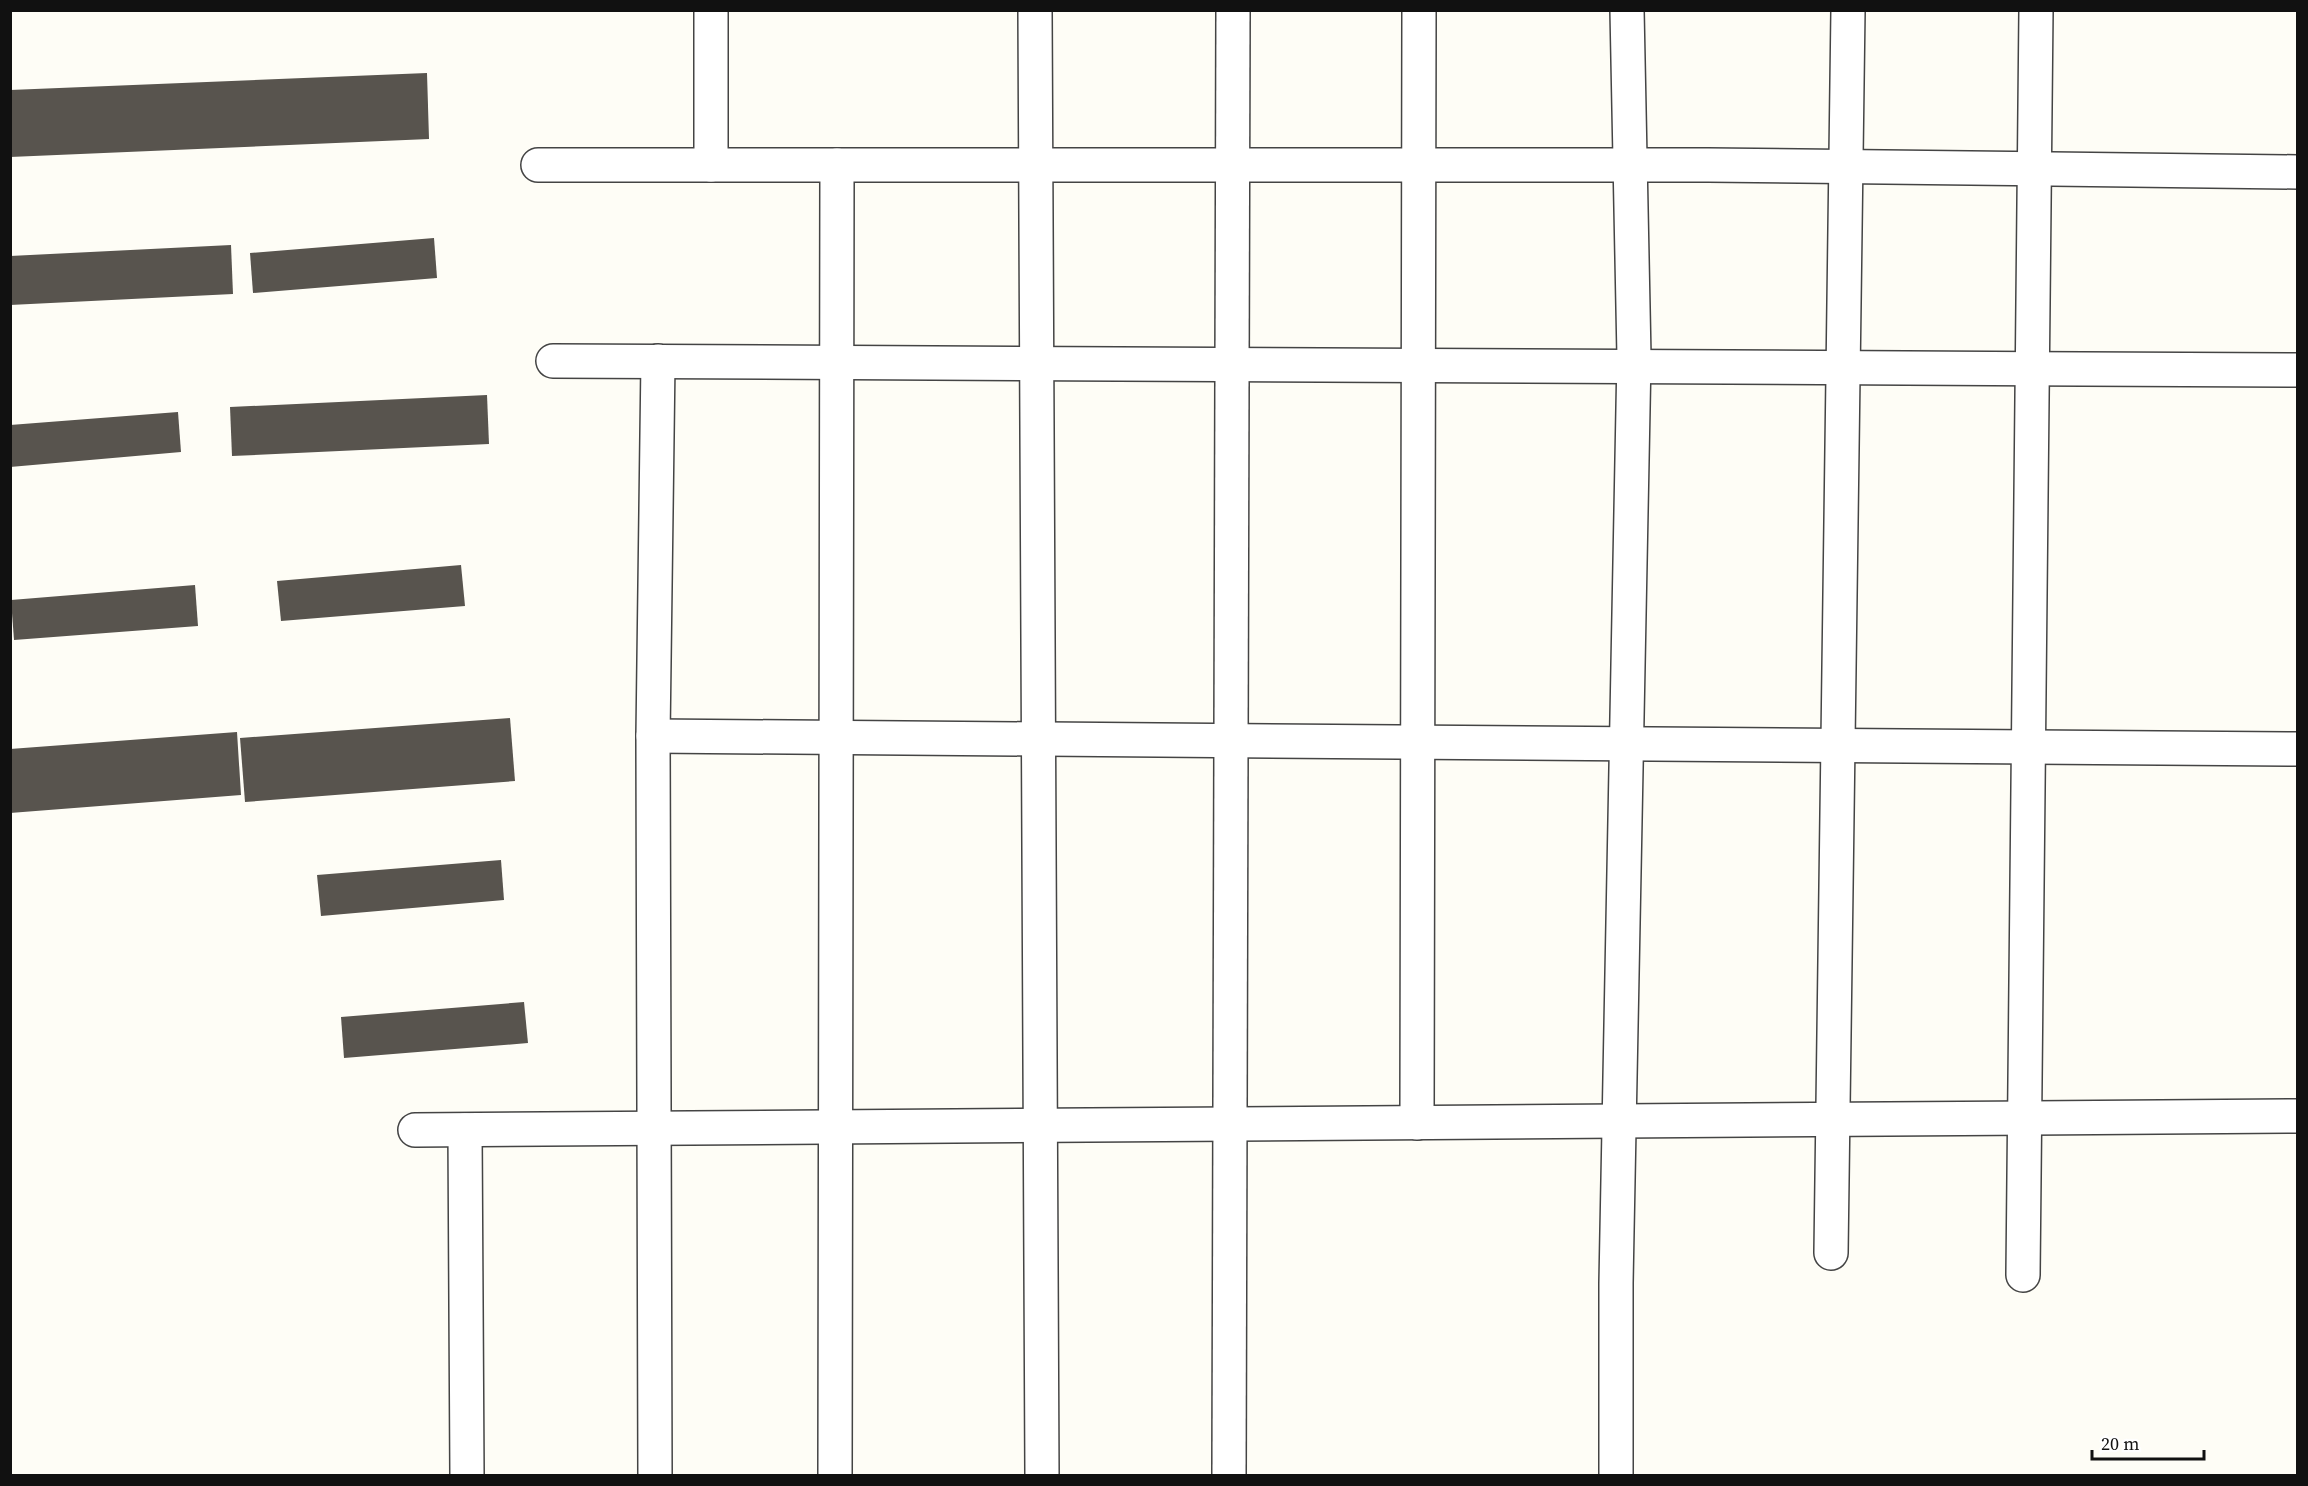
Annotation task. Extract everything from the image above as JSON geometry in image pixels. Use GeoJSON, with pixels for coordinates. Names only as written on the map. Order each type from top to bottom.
{"type":"FeatureCollection","features":[{"type":"Feature","properties":{"kind":"street"},"geometry":{"type":"LineString","coordinates":[[711,10],[711,165]]}},
{"type":"Feature","properties":{"kind":"street"},"geometry":{"type":"LineString","coordinates":[[1035,10],[1042,1476]]}},
{"type":"Feature","properties":{"kind":"street"},"geometry":{"type":"LineString","coordinates":[[1229,1476],[1233,10]]}},
{"type":"Feature","properties":{"kind":"street"},"geometry":{"type":"LineString","coordinates":[[1417,1123],[1419,10]]}},
{"type":"Feature","properties":{"kind":"street"},"geometry":{"type":"LineString","coordinates":[[1616,1476],[1619,1121],[1634,367],[1627,10]]}},
{"type":"Feature","properties":{"kind":"street"},"geometry":{"type":"LineString","coordinates":[[1831,1253],[1848,10]]}},
{"type":"Feature","properties":{"kind":"street"},"geometry":{"type":"LineString","coordinates":[[2023,1275],[2036,10]]}},
{"type":"Feature","properties":{"kind":"street"},"geometry":{"type":"LineString","coordinates":[[538,165],[1630,165],[2298,172]]}},
{"type":"Feature","properties":{"kind":"street"},"geometry":{"type":"LineString","coordinates":[[835,1476],[837,165]]}},
{"type":"Feature","properties":{"kind":"street"},"geometry":{"type":"LineString","coordinates":[[553,361],[2298,370]]}},
{"type":"Feature","properties":{"kind":"street"},"geometry":{"type":"LineString","coordinates":[[655,1476],[653,736],[658,362]]}},
{"type":"Feature","properties":{"kind":"street"},"geometry":{"type":"LineString","coordinates":[[653,736],[2298,748]]}},
{"type":"Feature","properties":{"kind":"street"},"geometry":{"type":"LineString","coordinates":[[415,1130],[2298,1116]]}},
{"type":"Feature","properties":{"kind":"street"},"geometry":{"type":"LineString","coordinates":[[465,1130],[467,1476]]}},
{"type":"Feature","properties":{"kind":"building"},"geometry":{"type":"Polygon","coordinates":[[[427,73],[429,139],[10,157],[10,90],[427,73]]]}},
{"type":"Feature","properties":{"kind":"building"},"geometry":{"type":"Polygon","coordinates":[[[434,238],[437,278],[253,293],[250,253],[434,238]]]}},
{"type":"Feature","properties":{"kind":"building"},"geometry":{"type":"Polygon","coordinates":[[[231,245],[233,294],[10,305],[10,256],[231,245]]]}},
{"type":"Feature","properties":{"kind":"building"},"geometry":{"type":"Polygon","coordinates":[[[487,395],[489,444],[232,456],[230,407],[487,395]]]}},
{"type":"Feature","properties":{"kind":"building"},"geometry":{"type":"Polygon","coordinates":[[[178,412],[181,452],[10,467],[10,425],[178,412]]]}},
{"type":"Feature","properties":{"kind":"building"},"geometry":{"type":"Polygon","coordinates":[[[461,565],[465,606],[281,621],[277,581],[461,565]]]}},
{"type":"Feature","properties":{"kind":"building"},"geometry":{"type":"Polygon","coordinates":[[[195,585],[198,626],[14,640],[11,600],[195,585]]]}},
{"type":"Feature","properties":{"kind":"building"},"geometry":{"type":"Polygon","coordinates":[[[510,718],[515,781],[245,802],[240,738],[510,718]]]}},
{"type":"Feature","properties":{"kind":"building"},"geometry":{"type":"Polygon","coordinates":[[[237,732],[241,795],[10,813],[10,749],[237,732]]]}},
{"type":"Feature","properties":{"kind":"building"},"geometry":{"type":"Polygon","coordinates":[[[501,860],[504,900],[321,916],[317,875],[501,860]]]}},
{"type":"Feature","properties":{"kind":"building"},"geometry":{"type":"Polygon","coordinates":[[[524,1002],[528,1043],[344,1058],[341,1017],[524,1002]]]}}]}
